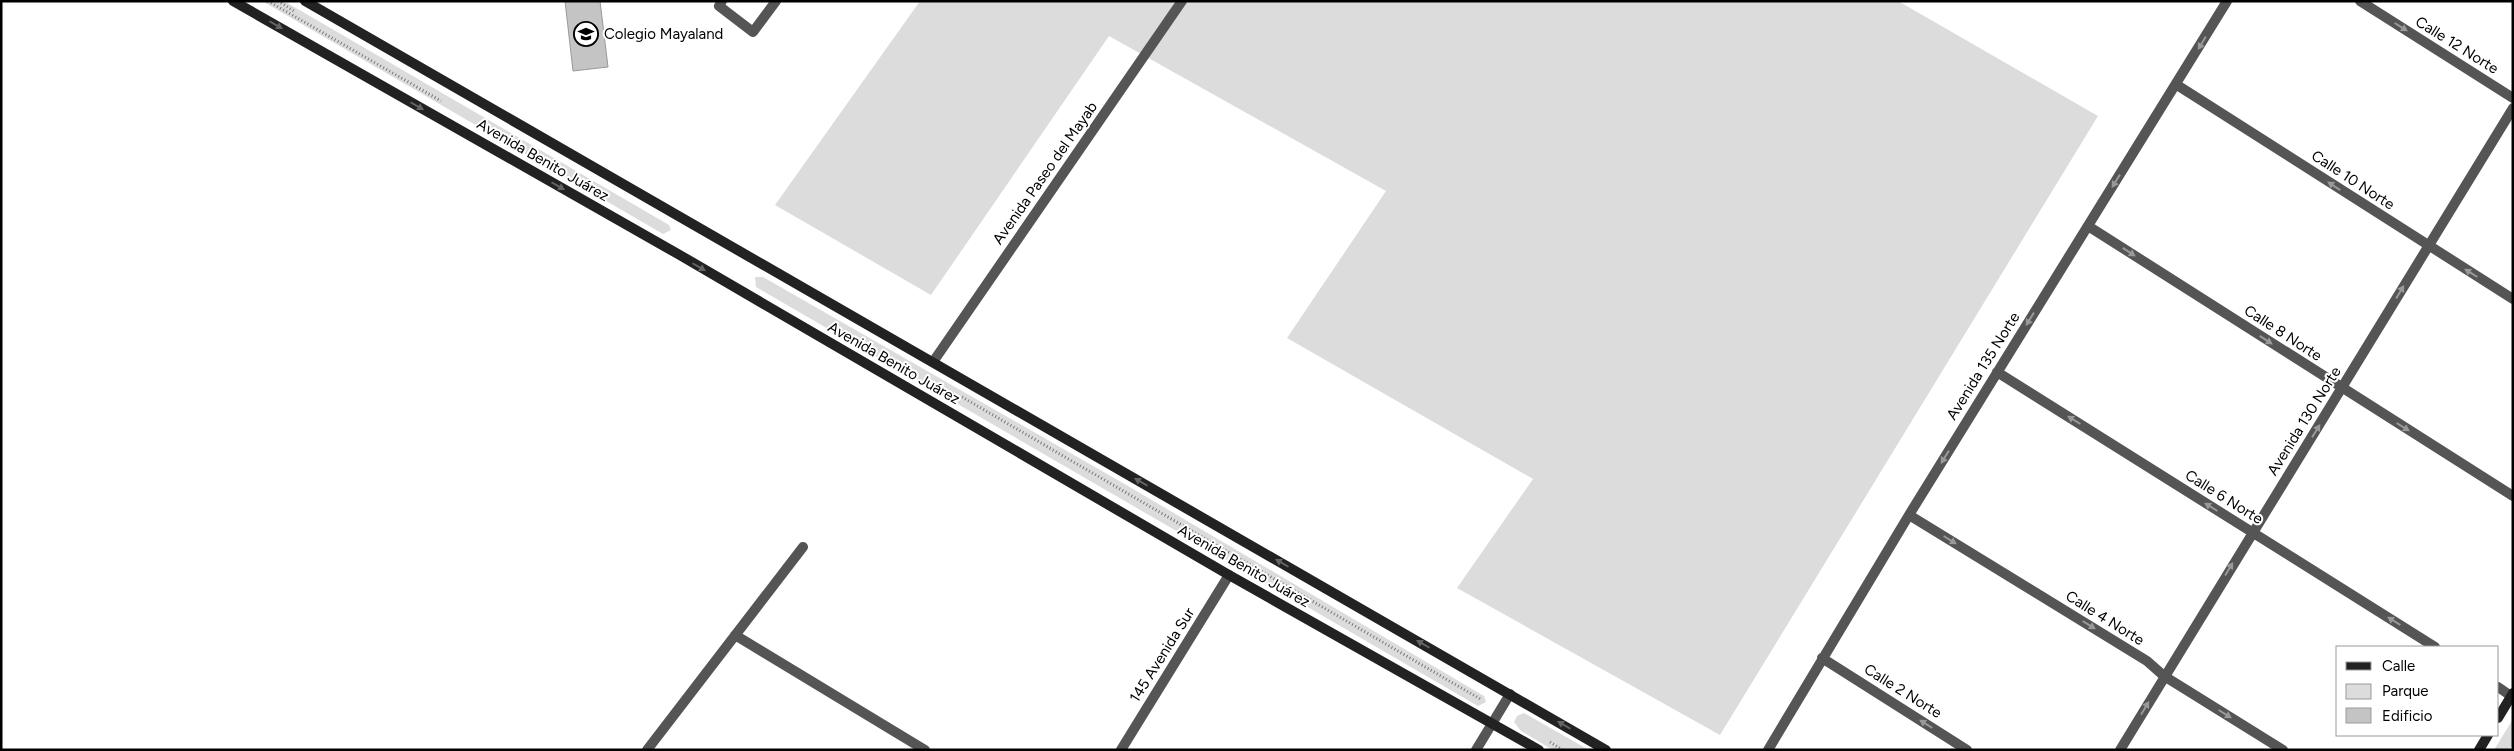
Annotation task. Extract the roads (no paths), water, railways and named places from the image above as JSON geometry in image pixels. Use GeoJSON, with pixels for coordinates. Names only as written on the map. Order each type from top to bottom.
{"type":"FeatureCollection","features":[{"type":"Feature","properties":{"kind":"main road","name":"Avenida Benito Juárez"},"geometry":{"type":"LineString","coordinates":[[234,1],[678,254],[1229,575],[1539,750]]}},
{"type":"Feature","properties":{"kind":"main road","name":"Avenida Benito Juárez"},"geometry":{"type":"LineString","coordinates":[[304,1],[1606,750]]}},
{"type":"Feature","properties":{"kind":"main road"},"geometry":{"type":"LineString","coordinates":[[2499,716],[2512,694]]}},
{"type":"Feature","properties":{"kind":"main road"},"geometry":{"type":"LineString","coordinates":[[2479,750],[2487,736]]}},
{"type":"Feature","properties":{"kind":"street"},"geometry":{"type":"LineString","coordinates":[[722,1],[719,6],[753,32],[776,1]]}},
{"type":"Feature","properties":{"kind":"street","name":"Avenida Paseo del Mayab"},"geometry":{"type":"LineString","coordinates":[[933,362],[1182,1]]}},
{"type":"Feature","properties":{"kind":"street","name":"Avenida 135 Norte"},"geometry":{"type":"LineString","coordinates":[[1768,750],[1909,515],[2177,85],[2227,1]]}},
{"type":"Feature","properties":{"kind":"street","name":"Calle 12 Norte"},"geometry":{"type":"LineString","coordinates":[[2360,1],[2513,98]]}},
{"type":"Feature","properties":{"kind":"street","name":"Calle 10 Norte"},"geometry":{"type":"LineString","coordinates":[[2177,85],[2513,299]]}},
{"type":"Feature","properties":{"kind":"street","name":"Avenida 130 Norte"},"geometry":{"type":"LineString","coordinates":[[2120,750],[2513,108]]}},
{"type":"Feature","properties":{"kind":"street","name":"Calle 8 Norte"},"geometry":{"type":"LineString","coordinates":[[2088,226],[2513,496]]}},
{"type":"Feature","properties":{"kind":"street","name":"Calle 6 Norte"},"geometry":{"type":"LineString","coordinates":[[1997,372],[2433,646]]}},
{"type":"Feature","properties":{"kind":"street","name":"Calle 4 Norte"},"geometry":{"type":"LineString","coordinates":[[1909,515],[2147,661],[2164,676],[2283,750]]}},
{"type":"Feature","properties":{"kind":"street"},"geometry":{"type":"LineString","coordinates":[[647,750],[803,547]]}},
{"type":"Feature","properties":{"kind":"street","name":"145 Avenida Sur"},"geometry":{"type":"LineString","coordinates":[[1121,750],[1229,575]]}},
{"type":"Feature","properties":{"kind":"street"},"geometry":{"type":"LineString","coordinates":[[735,635],[925,750]]}},
{"type":"Feature","properties":{"kind":"street","name":"Calle 2 Norte"},"geometry":{"type":"LineString","coordinates":[[1822,658],[1968,750]]}},
{"type":"Feature","properties":{"kind":"street"},"geometry":{"type":"LineString","coordinates":[[2499,688],[2512,694]]}},
{"type":"Feature","properties":{"kind":"street"},"geometry":{"type":"LineString","coordinates":[[1476,750],[1510,694]]}},
{"type":"Feature","properties":{"kind":"place","name":"Colegio Mayaland"},"geometry":{"type":"Point","coordinates":[586,34]}}]}
